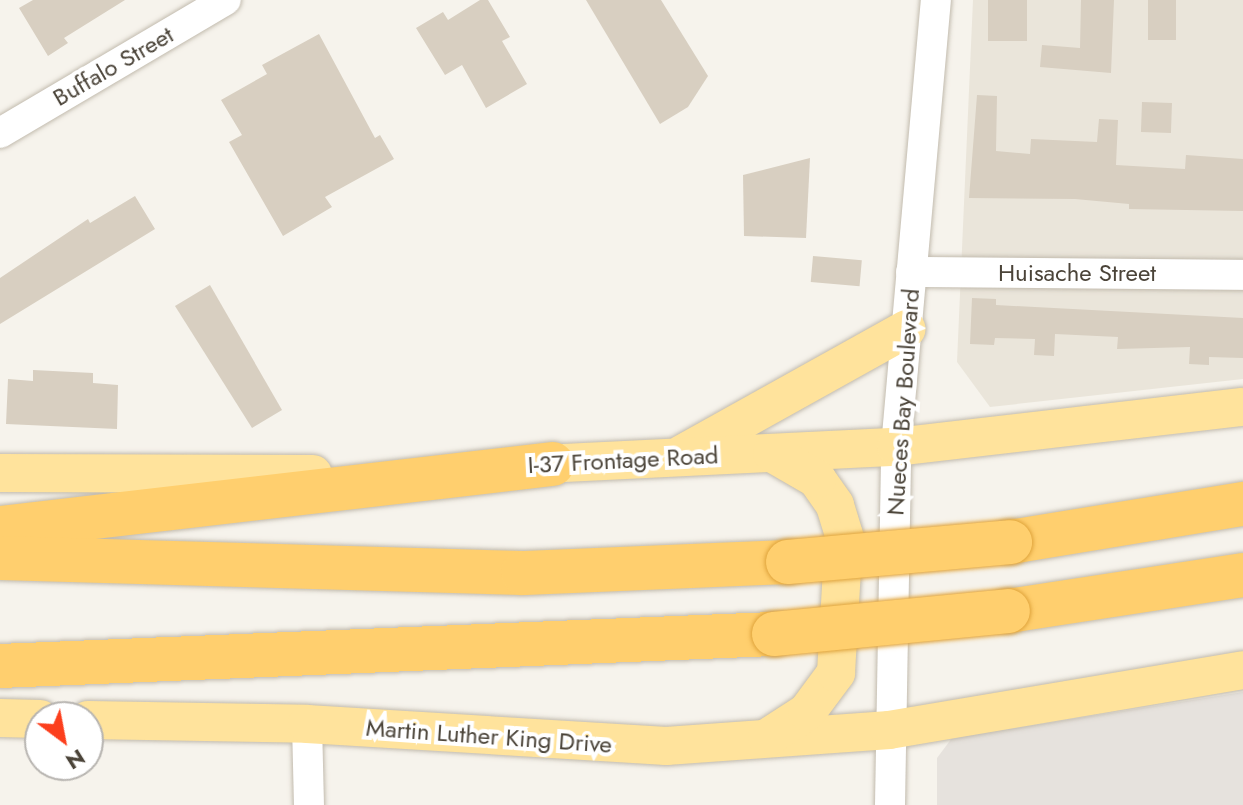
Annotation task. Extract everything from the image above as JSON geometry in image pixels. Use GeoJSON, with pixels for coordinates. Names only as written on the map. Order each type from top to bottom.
{"type":"FeatureCollection","features":[{"type":"Feature","properties":{"kind":"highway"},"geometry":{"type":"LineString","coordinates":[[0,528],[552,464]]}},
{"type":"Feature","properties":{"kind":"highway"},"geometry":{"type":"LineString","coordinates":[[0,558],[523,573],[788,562],[1010,542],[1243,504]]}},
{"type":"Feature","properties":{"kind":"highway"},"geometry":{"type":"LineString","coordinates":[[0,666],[774,634],[1008,611],[1243,575]]}},
{"type":"Feature","properties":{"kind":"highway"},"geometry":{"type":"LineString","coordinates":[[0,642],[236,654]]}},
{"type":"Feature","properties":{"kind":"main road"},"geometry":{"type":"LineString","coordinates":[[674,458],[907,329]]}},
{"type":"Feature","properties":{"kind":"main road","name":"I-37 Frontage Road"},"geometry":{"type":"LineString","coordinates":[[0,473],[203,477],[896,447],[1243,407]]}},
{"type":"Feature","properties":{"kind":"main road"},"geometry":{"type":"LineString","coordinates":[[767,738],[807,712],[836,673],[844,535],[835,505],[817,479],[772,453]]}},
{"type":"Feature","properties":{"kind":"main road"},"geometry":{"type":"LineString","coordinates":[[889,730],[1243,670]]}},
{"type":"Feature","properties":{"kind":"main road"},"geometry":{"type":"LineString","coordinates":[[0,718],[24,719]]}},
{"type":"Feature","properties":{"kind":"main road","name":"Martin Luther King Drive"},"geometry":{"type":"LineString","coordinates":[[104,720],[307,724],[666,746],[889,730]]}},
{"type":"Feature","properties":{"kind":"street","name":"Buffalo Street"},"geometry":{"type":"LineString","coordinates":[[0,133],[226,0]]}},
{"type":"Feature","properties":{"kind":"street","name":"Nueces Bay Boulevard"},"geometry":{"type":"LineString","coordinates":[[890,805],[896,447],[936,0]]}},
{"type":"Feature","properties":{"kind":"street","name":"Huisache Street"},"geometry":{"type":"LineString","coordinates":[[911,272],[1243,275]]}},
{"type":"Feature","properties":{"kind":"street"},"geometry":{"type":"LineString","coordinates":[[307,724],[309,805]]}},
{"type":"Feature","properties":{"kind":"shaded area"},"geometry":{"type":"Polygon","coordinates":[[[973,0],[1243,0],[1243,379],[990,407],[957,362],[973,0]]]}},
{"type":"Feature","properties":{"kind":"shaded area"},"geometry":{"type":"Polygon","coordinates":[[[1243,692],[1243,805],[937,805],[937,758],[952,738],[1243,692]]]}},
{"type":"Feature","properties":{"kind":"building"},"geometry":{"type":"Polygon","coordinates":[[[33,0],[125,0],[64,38],[68,43],[48,56],[19,8],[33,0]]]}},
{"type":"Feature","properties":{"kind":"building"},"geometry":{"type":"Polygon","coordinates":[[[480,0],[488,0],[510,37],[502,41],[527,84],[486,108],[462,65],[445,75],[416,28],[443,12],[448,20],[480,0]]]}},
{"type":"Feature","properties":{"kind":"building"},"geometry":{"type":"Polygon","coordinates":[[[586,0],[661,0],[708,76],[688,107],[660,124],[586,0]]]}},
{"type":"Feature","properties":{"kind":"building"},"geometry":{"type":"Polygon","coordinates":[[[988,0],[1027,0],[1027,41],[988,41],[988,0]]]}},
{"type":"Feature","properties":{"kind":"building"},"geometry":{"type":"Polygon","coordinates":[[[1081,0],[1114,0],[1111,73],[1040,67],[1042,45],[1080,48],[1081,0]]]}},
{"type":"Feature","properties":{"kind":"building"},"geometry":{"type":"Polygon","coordinates":[[[1148,0],[1176,0],[1176,40],[1148,40],[1148,0]]]}},
{"type":"Feature","properties":{"kind":"building"},"geometry":{"type":"Polygon","coordinates":[[[319,34],[375,138],[380,135],[394,159],[325,197],[332,207],[283,236],[229,142],[242,135],[221,100],[267,74],[262,65],[319,34]]]}},
{"type":"Feature","properties":{"kind":"building"},"geometry":{"type":"Polygon","coordinates":[[[977,95],[997,96],[996,151],[1030,154],[1031,139],[1097,142],[1099,119],[1118,120],[1116,165],[1185,169],[1186,155],[1243,159],[1243,211],[1129,209],[1129,204],[1075,199],[969,198],[977,95]]]}},
{"type":"Feature","properties":{"kind":"building"},"geometry":{"type":"Polygon","coordinates":[[[1142,102],[1172,103],[1171,133],[1141,132],[1142,102]]]}},
{"type":"Feature","properties":{"kind":"building"},"geometry":{"type":"Polygon","coordinates":[[[810,158],[806,238],[744,236],[743,175],[810,158]]]}},
{"type":"Feature","properties":{"kind":"building"},"geometry":{"type":"Polygon","coordinates":[[[135,196],[155,229],[0,324],[0,278],[88,219],[90,223],[135,196]]]}},
{"type":"Feature","properties":{"kind":"building"},"geometry":{"type":"Polygon","coordinates":[[[813,256],[862,260],[860,286],[811,282],[813,256]]]}},
{"type":"Feature","properties":{"kind":"building"},"geometry":{"type":"Polygon","coordinates":[[[210,285],[282,410],[252,428],[175,306],[210,285]]]}},
{"type":"Feature","properties":{"kind":"building"},"geometry":{"type":"Polygon","coordinates":[[[972,298],[996,299],[996,305],[1243,318],[1243,358],[1209,357],[1209,365],[1189,364],[1190,347],[1117,349],[1118,337],[1055,334],[1054,356],[1034,355],[1035,339],[995,338],[994,345],[970,344],[972,298]]]}},
{"type":"Feature","properties":{"kind":"building"},"geometry":{"type":"Polygon","coordinates":[[[33,370],[93,373],[93,383],[118,385],[117,429],[6,424],[8,379],[33,381],[33,370]]]}}]}
